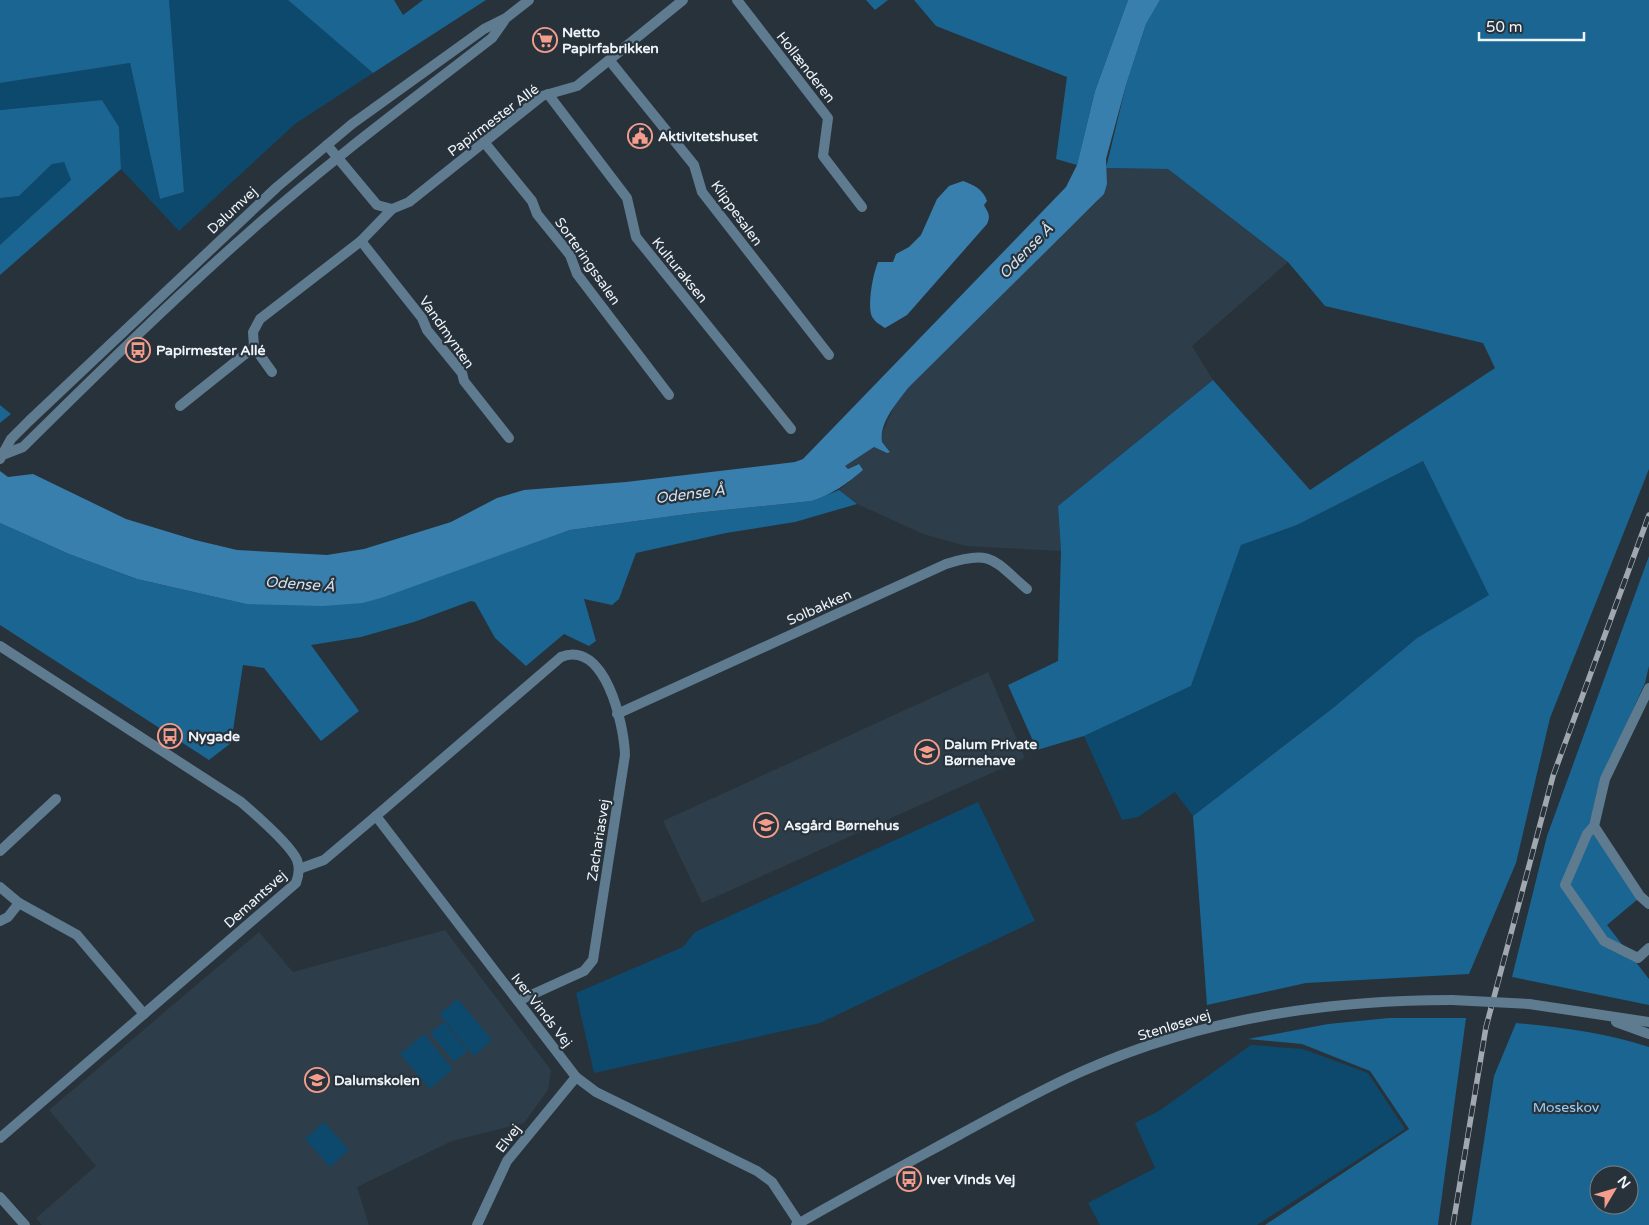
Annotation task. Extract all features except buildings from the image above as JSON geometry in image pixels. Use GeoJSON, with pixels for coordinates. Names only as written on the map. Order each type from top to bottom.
{"type":"FeatureCollection","features":[{"type":"Feature","properties":{"kind":"street","name":"Dalumvej"},"geometry":{"type":"LineString","coordinates":[[2,456],[11,439],[29,421],[277,187],[327,145],[484,29],[506,18],[529,0]]}},
{"type":"Feature","properties":{"kind":"street","name":"Papirmester Allé"},"geometry":{"type":"LineString","coordinates":[[254,347],[253,332],[260,318],[361,241],[392,209],[409,202],[542,96],[577,86],[683,0]]}},
{"type":"Feature","properties":{"kind":"street","name":"Hollænderen"},"geometry":{"type":"LineString","coordinates":[[737,0],[828,118],[823,156],[862,207]]}},
{"type":"Feature","properties":{"kind":"street","name":"Dalumvej"},"geometry":{"type":"LineString","coordinates":[[2,456],[23,447],[183,293],[256,226],[337,158],[492,38],[506,18]]}},
{"type":"Feature","properties":{"kind":"street","name":"Klippesalen"},"geometry":{"type":"LineString","coordinates":[[610,61],[694,165],[702,192],[829,355]]}},
{"type":"Feature","properties":{"kind":"street","name":"Kulturaksen"},"geometry":{"type":"LineString","coordinates":[[548,94],[627,198],[636,237],[791,429]]}},
{"type":"Feature","properties":{"kind":"street","name":"Sorteringssalen"},"geometry":{"type":"LineString","coordinates":[[484,142],[532,201],[537,214],[570,254],[577,274],[669,396]]}},
{"type":"Feature","properties":{"kind":"street"},"geometry":{"type":"LineString","coordinates":[[327,145],[377,206],[392,209]]}},
{"type":"Feature","properties":{"kind":"street","name":"Vandmynten"},"geometry":{"type":"LineString","coordinates":[[361,241],[422,318],[427,330],[462,373],[464,381],[509,438]]}},
{"type":"Feature","properties":{"kind":"street"},"geometry":{"type":"LineString","coordinates":[[180,406],[254,347],[272,372]]}},
{"type":"Feature","properties":{"kind":"street","name":"Solbakken"},"geometry":{"type":"LineString","coordinates":[[617,714],[946,564],[971,556],[991,558],[1026,589]]}},
{"type":"Feature","properties":{"kind":"street"},"geometry":{"type":"LineString","coordinates":[[0,646],[241,802],[264,822],[296,858],[299,869]]}},
{"type":"Feature","properties":{"kind":"street","name":"Zachariasvej"},"geometry":{"type":"LineString","coordinates":[[518,1001],[584,971],[593,960],[625,755],[623,732],[604,676],[591,659],[577,654]]}},
{"type":"Feature","properties":{"kind":"street","name":"Demantsvej"},"geometry":{"type":"LineString","coordinates":[[0,1138],[296,883],[299,869],[315,865],[324,860],[561,657],[577,654]]}},
{"type":"Feature","properties":{"kind":"street"},"geometry":{"type":"LineString","coordinates":[[1649,688],[1606,779],[1594,826],[1587,834],[1565,885],[1604,941],[1638,958],[1649,948]]}},
{"type":"Feature","properties":{"kind":"street"},"geometry":{"type":"LineString","coordinates":[[0,851],[56,798]]}},
{"type":"Feature","properties":{"kind":"street","name":"Iver Vinds Vej"},"geometry":{"type":"LineString","coordinates":[[376,816],[576,1077],[596,1092],[757,1171],[772,1182],[798,1224]]}},
{"type":"Feature","properties":{"kind":"street"},"geometry":{"type":"LineString","coordinates":[[1594,826],[1640,896],[1649,904]]}},
{"type":"Feature","properties":{"kind":"street"},"geometry":{"type":"LineString","coordinates":[[0,887],[19,903],[77,936],[144,1014]]}},
{"type":"Feature","properties":{"kind":"street"},"geometry":{"type":"LineString","coordinates":[[0,921],[8,917],[19,903]]}},
{"type":"Feature","properties":{"kind":"street","name":"Stenløsevej"},"geometry":{"type":"LineString","coordinates":[[798,1224],[1032,1096],[1083,1071],[1160,1042],[1242,1020],[1300,1010],[1367,1002],[1452,1000],[1529,1004],[1649,1022]]}},
{"type":"Feature","properties":{"kind":"street"},"geometry":{"type":"LineString","coordinates":[[1599,1016],[1649,1028]]}},
{"type":"Feature","properties":{"kind":"street","name":"Stenløsevej"},"geometry":{"type":"LineString","coordinates":[[1599,1016],[1649,1034]]}},
{"type":"Feature","properties":{"kind":"street","name":"Elvej"},"geometry":{"type":"LineString","coordinates":[[477,1225],[507,1161],[576,1077]]}},
{"type":"Feature","properties":{"kind":"street"},"geometry":{"type":"LineString","coordinates":[[0,1198],[25,1225]]}},
{"type":"Feature","properties":{"kind":"shaded area"},"geometry":{"type":"Polygon","coordinates":[[[169,0],[288,0],[373,73],[295,124],[179,231],[121,169],[119,127],[102,100],[0,110],[0,83],[130,63],[160,199],[184,192],[169,0]]]}},
{"type":"Feature","properties":{"kind":"shaded area"},"geometry":{"type":"Polygon","coordinates":[[[64,161],[71,180],[0,245],[0,198],[19,196],[52,164],[64,161]]]}},
{"type":"Feature","properties":{"kind":"shaded area"},"geometry":{"type":"Polygon","coordinates":[[[1106,168],[1168,169],[1288,262],[1192,346],[1213,380],[1058,506],[1061,551],[966,546],[923,534],[857,504],[839,490],[863,470],[857,464],[848,469],[845,466],[874,447],[887,453],[890,451],[882,442],[881,436],[895,404],[908,388],[1066,230],[1097,202],[1107,184],[1106,168]]]}},
{"type":"Feature","properties":{"kind":"shaded area"},"geometry":{"type":"Polygon","coordinates":[[[1423,461],[1490,595],[1417,638],[1333,708],[1193,816],[1175,792],[1138,817],[1122,820],[1084,736],[1191,686],[1241,545],[1297,525],[1423,461]]]}},
{"type":"Feature","properties":{"kind":"shaded area"},"geometry":{"type":"Polygon","coordinates":[[[988,672],[1025,758],[702,903],[663,821],[988,672]]]}},
{"type":"Feature","properties":{"kind":"shaded area"},"geometry":{"type":"Polygon","coordinates":[[[978,802],[1035,921],[820,1023],[594,1073],[576,993],[683,947],[695,932],[978,802]]]}},
{"type":"Feature","properties":{"kind":"shaded area","name":"Dalumskolen"},"geometry":{"type":"Polygon","coordinates":[[[445,930],[551,1070],[548,1090],[524,1123],[452,1141],[357,1187],[369,1225],[42,1225],[36,1218],[96,1166],[49,1110],[259,932],[293,972],[445,930]]]}},
{"type":"Feature","properties":{"kind":"shaded area"},"geometry":{"type":"Polygon","coordinates":[[[458,999],[492,1040],[474,1056],[439,1014],[458,999]]]}},
{"type":"Feature","properties":{"kind":"shaded area"},"geometry":{"type":"Polygon","coordinates":[[[444,1022],[468,1051],[454,1062],[430,1033],[444,1022]]]}},
{"type":"Feature","properties":{"kind":"shaded area"},"geometry":{"type":"Polygon","coordinates":[[[424,1034],[453,1069],[430,1089],[400,1054],[424,1034]]]}},
{"type":"Feature","properties":{"kind":"shaded area"},"geometry":{"type":"Polygon","coordinates":[[[1251,1045],[1303,1049],[1368,1073],[1405,1129],[1257,1225],[1100,1225],[1088,1203],[1155,1168],[1135,1123],[1159,1111],[1251,1045]]]}},
{"type":"Feature","properties":{"kind":"shaded area"},"geometry":{"type":"Polygon","coordinates":[[[324,1122],[349,1150],[330,1167],[305,1139],[324,1122]]]}},
{"type":"Feature","properties":{"kind":"green space"},"geometry":{"type":"Polygon","coordinates":[[[0,0],[169,0],[184,192],[160,199],[130,63],[0,83],[0,0]]]}},
{"type":"Feature","properties":{"kind":"green space"},"geometry":{"type":"Polygon","coordinates":[[[288,0],[394,0],[403,15],[423,0],[486,0],[373,73],[288,0]]]}},
{"type":"Feature","properties":{"kind":"green space"},"geometry":{"type":"Polygon","coordinates":[[[866,0],[888,0],[875,10],[866,0]]]}},
{"type":"Feature","properties":{"kind":"green space"},"geometry":{"type":"Polygon","coordinates":[[[914,0],[1128,0],[1095,91],[1077,165],[1056,159],[1067,77],[936,26],[914,0]]]}},
{"type":"Feature","properties":{"kind":"green space"},"geometry":{"type":"Polygon","coordinates":[[[1160,0],[1649,0],[1649,469],[1550,718],[1516,863],[1469,974],[1306,983],[1207,1005],[1193,816],[1333,708],[1417,638],[1489,595],[1423,461],[1297,525],[1241,545],[1191,686],[1084,736],[1037,750],[1008,685],[1058,661],[1061,551],[1058,506],[1213,380],[1310,490],[1495,368],[1483,343],[1325,306],[1288,262],[1168,169],[1106,168],[1126,85],[1146,24],[1160,0]]]}},
{"type":"Feature","properties":{"kind":"green space"},"geometry":{"type":"Polygon","coordinates":[[[102,100],[119,127],[121,169],[0,275],[0,245],[71,180],[64,162],[52,164],[19,196],[0,198],[0,110],[102,100]]]}},
{"type":"Feature","properties":{"kind":"green space"},"geometry":{"type":"Polygon","coordinates":[[[0,405],[11,414],[0,423],[0,405]]]}},
{"type":"Feature","properties":{"kind":"green space"},"geometry":{"type":"Polygon","coordinates":[[[839,490],[857,504],[795,522],[726,533],[636,553],[619,599],[612,605],[584,599],[596,641],[589,646],[564,634],[526,666],[495,638],[475,602],[471,601],[414,622],[361,637],[311,645],[359,711],[321,741],[264,668],[243,665],[231,743],[209,760],[0,625],[0,523],[69,554],[137,579],[246,604],[363,603],[570,530],[695,513],[812,501],[839,490]]]}},
{"type":"Feature","properties":{"kind":"green space"},"geometry":{"type":"Polygon","coordinates":[[[1649,556],[1649,666],[1645,683],[1602,778],[1589,825],[1638,899],[1607,925],[1649,979],[1649,1005],[1512,977],[1547,836],[1649,556]]]}},
{"type":"Feature","properties":{"kind":"green space"},"geometry":{"type":"Polygon","coordinates":[[[1389,1018],[1466,1018],[1438,1225],[1265,1225],[1409,1129],[1370,1071],[1302,1044],[1248,1039],[1328,1024],[1389,1018]]]}},
{"type":"Feature","properties":{"kind":"green space","name":"Moseskov"},"geometry":{"type":"Polygon","coordinates":[[[1516,1023],[1584,1031],[1649,1047],[1649,1225],[1471,1225],[1494,1076],[1516,1023]]]}},
{"type":"Feature","properties":{"kind":"water","name":"Odense Å"},"geometry":{"type":"Polygon","coordinates":[[[1128,0],[1160,0],[1146,24],[1126,85],[1106,159],[1107,184],[1104,194],[908,388],[894,406],[883,427],[882,442],[890,452],[887,453],[874,447],[845,466],[848,469],[859,464],[863,470],[833,492],[812,501],[695,513],[570,530],[384,597],[363,603],[323,606],[246,604],[137,579],[69,554],[0,523],[0,471],[8,477],[33,474],[126,519],[195,540],[237,550],[327,555],[364,549],[451,522],[497,498],[524,490],[626,482],[795,462],[803,459],[1066,187],[1077,165],[1095,91],[1128,0]]]}},
{"type":"Feature","properties":{"kind":"water"},"geometry":{"type":"Polygon","coordinates":[[[963,181],[978,188],[983,193],[987,201],[984,205],[989,216],[987,224],[907,315],[885,328],[873,319],[870,309],[871,288],[878,262],[893,262],[896,254],[909,247],[921,235],[937,199],[949,186],[963,181]]]}},
{"type":"Feature","properties":{"kind":"railway"},"geometry":{"type":"LineString","coordinates":[[1453,1225],[1486,1027],[1553,776],[1649,515]]}},
{"type":"Feature","properties":{"kind":"place","name":"Netto Papirfabrikken"},"geometry":{"type":"Point","coordinates":[545,40]}},
{"type":"Feature","properties":{"kind":"place","name":"Aktivitetshuset"},"geometry":{"type":"Point","coordinates":[640,136]}},
{"type":"Feature","properties":{"kind":"place","name":"Papirmester Allé"},"geometry":{"type":"Point","coordinates":[138,350]}},
{"type":"Feature","properties":{"kind":"place","name":"Nygade"},"geometry":{"type":"Point","coordinates":[170,736]}},
{"type":"Feature","properties":{"kind":"place","name":"Dalum Private Børnehave"},"geometry":{"type":"Point","coordinates":[927,752]}},
{"type":"Feature","properties":{"kind":"place","name":"Asgård Børnehus"},"geometry":{"type":"Point","coordinates":[766,825]}},
{"type":"Feature","properties":{"kind":"place","name":"Dalumskolen"},"geometry":{"type":"Point","coordinates":[317,1080]}},
{"type":"Feature","properties":{"kind":"place","name":"Iver Vinds Vej"},"geometry":{"type":"Point","coordinates":[909,1179]}}]}
